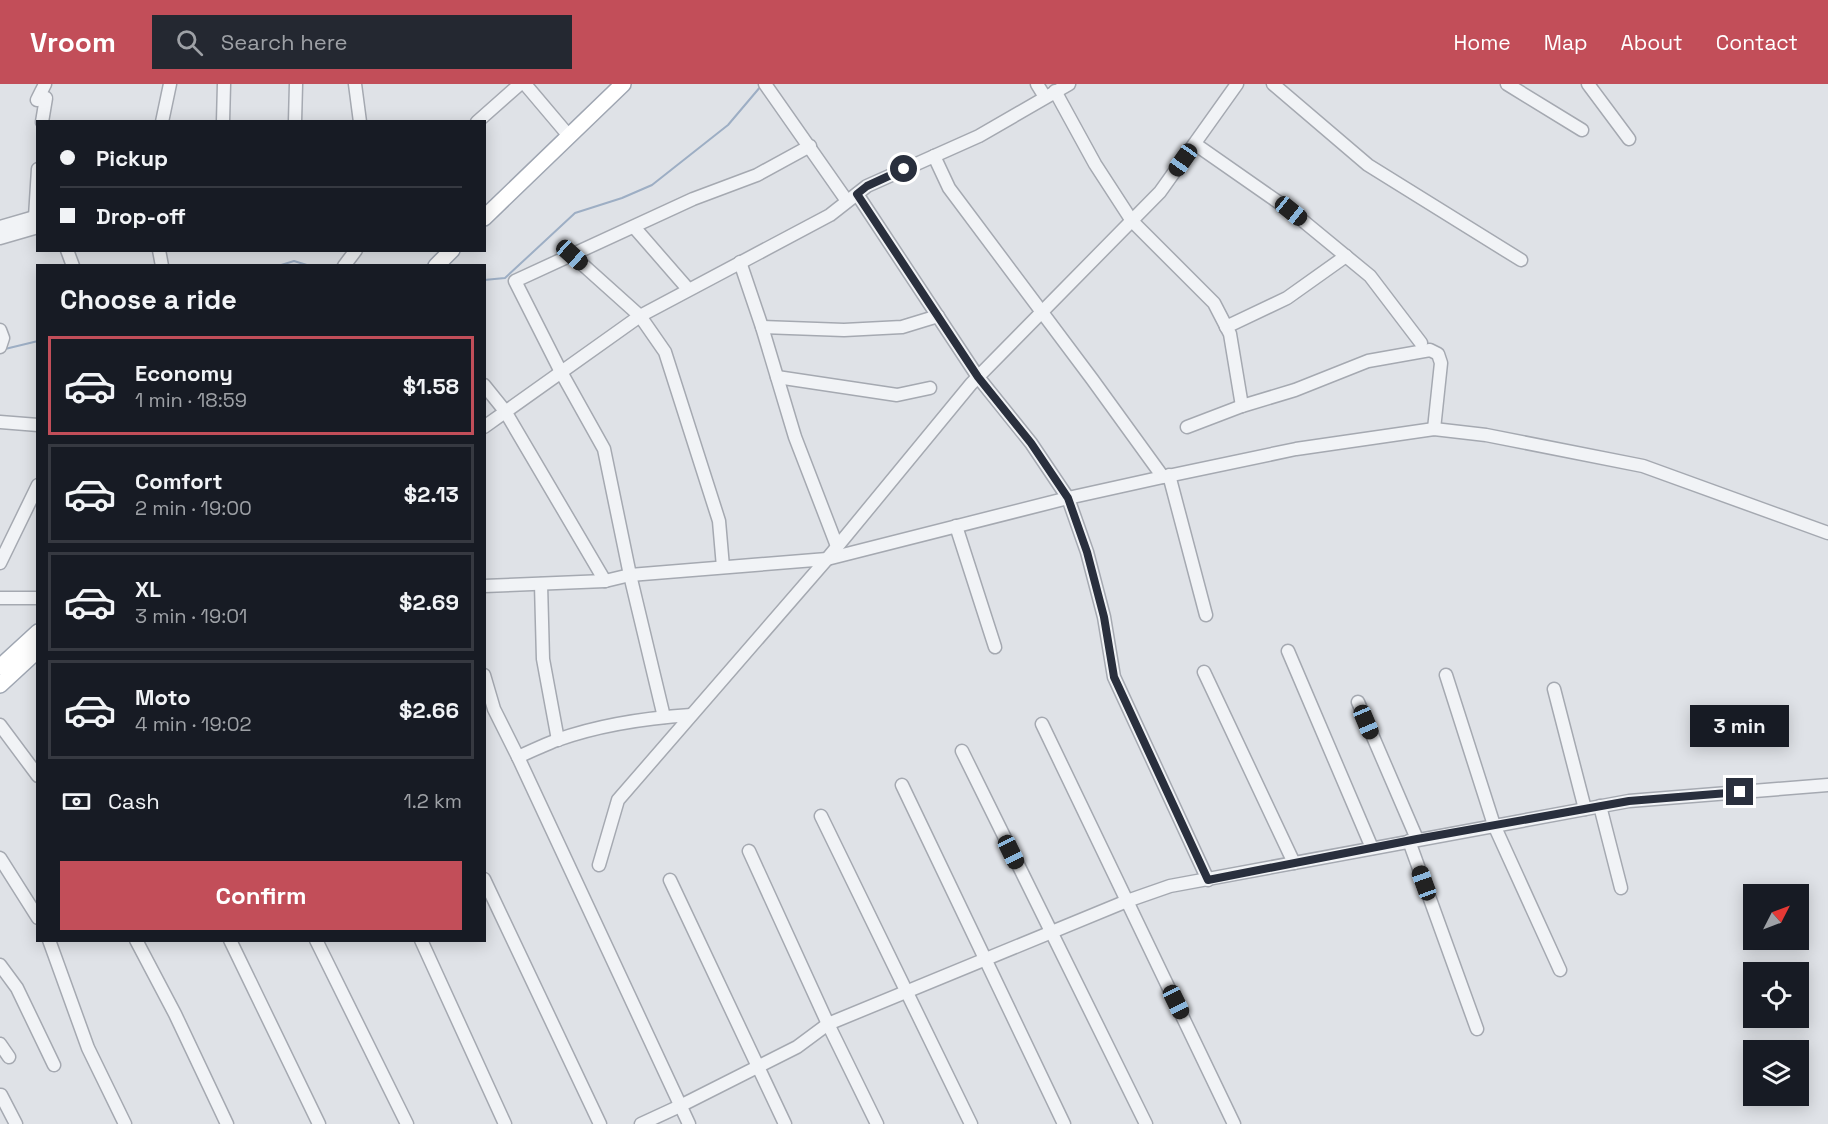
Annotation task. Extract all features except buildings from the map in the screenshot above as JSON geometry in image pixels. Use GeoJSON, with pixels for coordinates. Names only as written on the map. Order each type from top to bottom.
{"type":"FeatureCollection","features":[{"type":"Feature","properties":{"kind":"main road"},"geometry":{"type":"LineString","coordinates":[[487,212],[623,84]]}},
{"type":"Feature","properties":{"kind":"main road"},"geometry":{"type":"LineString","coordinates":[[438,264],[450,252]]}},
{"type":"Feature","properties":{"kind":"main road"},"geometry":{"type":"LineString","coordinates":[[0,667],[32,647]]}},
{"type":"Feature","properties":{"kind":"main road"},"geometry":{"type":"LineString","coordinates":[[0,685],[32,647]]}},
{"type":"Feature","properties":{"kind":"street"},"geometry":{"type":"LineString","coordinates":[[42,120],[41,99],[45,84]]}},
{"type":"Feature","properties":{"kind":"street"},"geometry":{"type":"LineString","coordinates":[[162,120],[170,84]]}},
{"type":"Feature","properties":{"kind":"street"},"geometry":{"type":"LineString","coordinates":[[223,120],[224,84]]}},
{"type":"Feature","properties":{"kind":"street"},"geometry":{"type":"LineString","coordinates":[[295,120],[296,84]]}},
{"type":"Feature","properties":{"kind":"street"},"geometry":{"type":"LineString","coordinates":[[355,84],[360,120]]}},
{"type":"Feature","properties":{"kind":"street"},"geometry":{"type":"LineString","coordinates":[[479,120],[520,84]]}},
{"type":"Feature","properties":{"kind":"street"},"geometry":{"type":"LineString","coordinates":[[525,84],[569,136]]}},
{"type":"Feature","properties":{"kind":"street"},"geometry":{"type":"LineString","coordinates":[[765,84],[810,146],[852,198],[938,316],[978,377],[1031,443],[1068,498],[1087,552],[1104,617],[1114,677],[1208,880]]}},
{"type":"Feature","properties":{"kind":"street"},"geometry":{"type":"LineString","coordinates":[[1037,84],[1050,94],[1132,221],[1214,303],[1230,334],[1242,406]]}},
{"type":"Feature","properties":{"kind":"street"},"geometry":{"type":"LineString","coordinates":[[486,425],[640,316],[830,215],[867,186],[979,136],[1069,84]]}},
{"type":"Feature","properties":{"kind":"street"},"geometry":{"type":"LineString","coordinates":[[599,865],[618,800],[827,559],[978,377],[1160,192],[1237,84]]}},
{"type":"Feature","properties":{"kind":"street"},"geometry":{"type":"LineString","coordinates":[[1273,84],[1368,165],[1521,260]]}},
{"type":"Feature","properties":{"kind":"street"},"geometry":{"type":"LineString","coordinates":[[1507,84],[1582,130]]}},
{"type":"Feature","properties":{"kind":"street"},"geometry":{"type":"LineString","coordinates":[[1588,84],[1629,139]]}},
{"type":"Feature","properties":{"kind":"street"},"geometry":{"type":"LineString","coordinates":[[1195,144],[1291,211],[1370,276],[1421,343]]}},
{"type":"Feature","properties":{"kind":"street"},"geometry":{"type":"LineString","coordinates":[[663,717],[604,449],[561,372],[515,281],[693,199],[757,175],[810,146]]}},
{"type":"Feature","properties":{"kind":"street"},"geometry":{"type":"LineString","coordinates":[[934,156],[949,188],[1166,476],[1206,615]]}},
{"type":"Feature","properties":{"kind":"street"},"geometry":{"type":"LineString","coordinates":[[0,227],[36,220]]}},
{"type":"Feature","properties":{"kind":"street"},"geometry":{"type":"LineString","coordinates":[[0,238],[36,220]]}},
{"type":"Feature","properties":{"kind":"street"},"geometry":{"type":"LineString","coordinates":[[633,227],[688,289]]}},
{"type":"Feature","properties":{"kind":"street"},"geometry":{"type":"LineString","coordinates":[[572,255],[640,316],[665,352],[719,520],[723,567]]}},
{"type":"Feature","properties":{"kind":"street"},"geometry":{"type":"LineString","coordinates":[[1226,327],[1287,298],[1346,256]]}},
{"type":"Feature","properties":{"kind":"street"},"geometry":{"type":"LineString","coordinates":[[740,262],[795,437],[837,546]]}},
{"type":"Feature","properties":{"kind":"street"},"geometry":{"type":"LineString","coordinates":[[762,327],[844,330],[902,327],[938,316]]}},
{"type":"Feature","properties":{"kind":"street"},"geometry":{"type":"LineString","coordinates":[[0,330],[3,338],[0,346]]}},
{"type":"Feature","properties":{"kind":"street"},"geometry":{"type":"LineString","coordinates":[[1187,427],[1368,362],[1430,350],[1438,354],[1441,363],[1434,429]]}},
{"type":"Feature","properties":{"kind":"street"},"geometry":{"type":"LineString","coordinates":[[777,377],[897,395],[930,388]]}},
{"type":"Feature","properties":{"kind":"street"},"geometry":{"type":"LineString","coordinates":[[486,387],[505,411],[605,581]]}},
{"type":"Feature","properties":{"kind":"street"},"geometry":{"type":"LineString","coordinates":[[0,422],[36,425]]}},
{"type":"Feature","properties":{"kind":"street"},"geometry":{"type":"LineString","coordinates":[[486,586],[605,581],[630,575],[827,559],[1068,498],[1166,476],[1296,449],[1434,429],[1486,435],[1643,466],[1828,533]]}},
{"type":"Feature","properties":{"kind":"street"},"geometry":{"type":"LineString","coordinates":[[0,563],[36,489]]}},
{"type":"Feature","properties":{"kind":"street"},"geometry":{"type":"LineString","coordinates":[[956,526],[995,647]]}},
{"type":"Feature","properties":{"kind":"street"},"geometry":{"type":"LineString","coordinates":[[541,584],[543,659],[558,740]]}},
{"type":"Feature","properties":{"kind":"street"},"geometry":{"type":"LineString","coordinates":[[0,598],[36,598]]}},
{"type":"Feature","properties":{"kind":"street"},"geometry":{"type":"LineString","coordinates":[[1288,651],[1372,848]]}},
{"type":"Feature","properties":{"kind":"street"},"geometry":{"type":"LineString","coordinates":[[1204,672],[1294,863]]}},
{"type":"Feature","properties":{"kind":"street"},"geometry":{"type":"LineString","coordinates":[[1446,675],[1494,825],[1560,970]]}},
{"type":"Feature","properties":{"kind":"street"},"geometry":{"type":"LineString","coordinates":[[486,686],[489,711],[519,757],[689,1124]]}},
{"type":"Feature","properties":{"kind":"street"},"geometry":{"type":"LineString","coordinates":[[1554,689],[1585,809]]}},
{"type":"Feature","properties":{"kind":"street"},"geometry":{"type":"LineString","coordinates":[[1358,702],[1413,840],[1477,1029]]}},
{"type":"Feature","properties":{"kind":"street"},"geometry":{"type":"LineString","coordinates":[[519,757],[558,740],[604,727],[663,717],[691,715]]}},
{"type":"Feature","properties":{"kind":"street"},"geometry":{"type":"LineString","coordinates":[[1042,724],[1234,1124]]}},
{"type":"Feature","properties":{"kind":"street"},"geometry":{"type":"LineString","coordinates":[[0,725],[36,773]]}},
{"type":"Feature","properties":{"kind":"street"},"geometry":{"type":"LineString","coordinates":[[962,751],[1146,1124]]}},
{"type":"Feature","properties":{"kind":"street"},"geometry":{"type":"LineString","coordinates":[[902,785],[1064,1124]]}},
{"type":"Feature","properties":{"kind":"street"},"geometry":{"type":"LineString","coordinates":[[640,1124],[797,1047],[828,1024],[1127,901],[1170,886],[1629,801],[1828,785]]}},
{"type":"Feature","properties":{"kind":"street"},"geometry":{"type":"LineString","coordinates":[[1600,806],[1621,888]]}},
{"type":"Feature","properties":{"kind":"street"},"geometry":{"type":"LineString","coordinates":[[821,816],[971,1124]]}},
{"type":"Feature","properties":{"kind":"street"},"geometry":{"type":"LineString","coordinates":[[749,850],[828,1024],[877,1124]]}},
{"type":"Feature","properties":{"kind":"street"},"geometry":{"type":"LineString","coordinates":[[0,858],[36,915]]}},
{"type":"Feature","properties":{"kind":"street"},"geometry":{"type":"LineString","coordinates":[[670,880],[785,1124]]}},
{"type":"Feature","properties":{"kind":"street"},"geometry":{"type":"LineString","coordinates":[[486,883],[600,1124]]}},
{"type":"Feature","properties":{"kind":"street"},"geometry":{"type":"LineString","coordinates":[[50,942],[88,1048],[125,1124]]}},
{"type":"Feature","properties":{"kind":"street"},"geometry":{"type":"LineString","coordinates":[[137,942],[175,1014],[227,1124]]}},
{"type":"Feature","properties":{"kind":"street"},"geometry":{"type":"LineString","coordinates":[[231,942],[319,1124]]}},
{"type":"Feature","properties":{"kind":"street"},"geometry":{"type":"LineString","coordinates":[[317,942],[407,1124]]}},
{"type":"Feature","properties":{"kind":"street"},"geometry":{"type":"LineString","coordinates":[[422,942],[505,1124]]}},
{"type":"Feature","properties":{"kind":"street"},"geometry":{"type":"LineString","coordinates":[[0,965],[16,988],[54,1065]]}},
{"type":"Feature","properties":{"kind":"street"},"geometry":{"type":"LineString","coordinates":[[0,1044],[9,1057]]}},
{"type":"Feature","properties":{"kind":"street"},"geometry":{"type":"LineString","coordinates":[[1,1095],[16,1124]]}},
{"type":"Feature","properties":{"kind":"waterway"},"geometry":{"type":"LineString","coordinates":[[486,280],[505,278],[575,213],[622,198],[652,185],[728,125],[761,86]]}},
{"type":"Feature","properties":{"kind":"waterway"},"geometry":{"type":"LineString","coordinates":[[284,264],[294,261],[304,264]]}},
{"type":"Feature","properties":{"kind":"waterway"},"geometry":{"type":"LineString","coordinates":[[5,349],[36,341]]}},
{"type":"Feature","properties":{"kind":"route"},"geometry":{"type":"LineString","coordinates":[[904,169],[867,186],[857,194],[978,377],[1031,443],[1068,498],[1087,552],[1104,617],[1114,677],[1208,880],[1629,801],[1740,792]]}}]}
